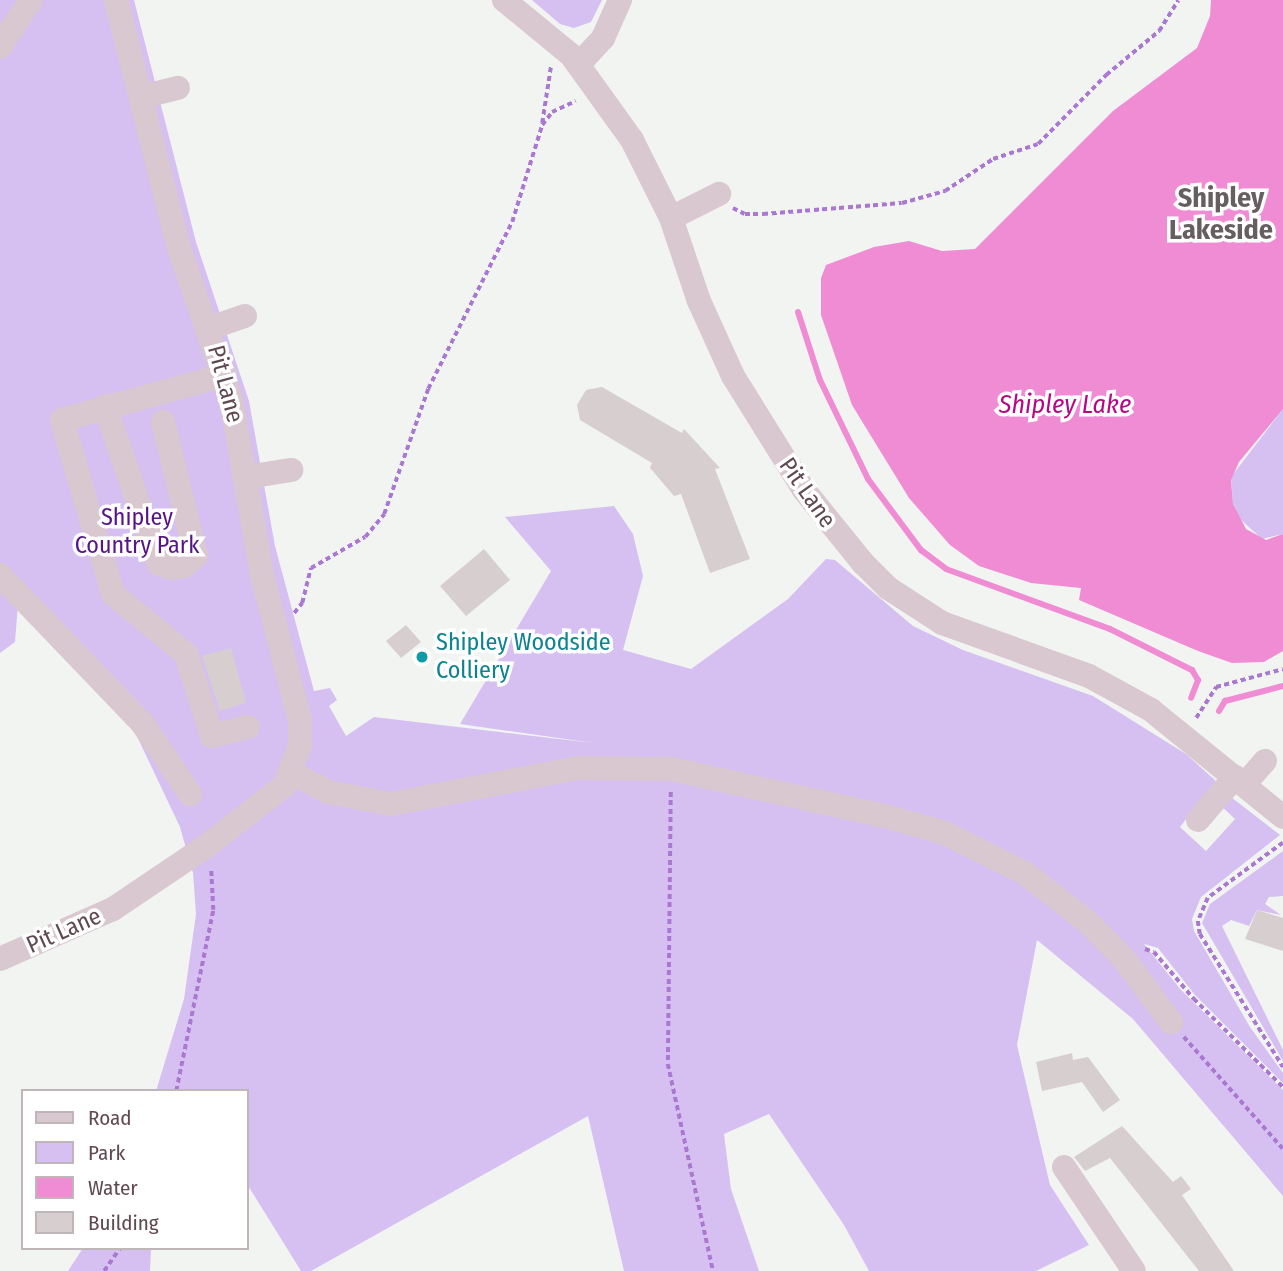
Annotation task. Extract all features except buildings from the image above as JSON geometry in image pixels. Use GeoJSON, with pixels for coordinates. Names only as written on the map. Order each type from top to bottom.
{"type":"FeatureCollection","features":[{"type":"Feature","properties":{"kind":"street"},"geometry":{"type":"LineString","coordinates":[[0,47],[31,0]]}},
{"type":"Feature","properties":{"kind":"street","name":"Pit Lane"},"geometry":{"type":"LineString","coordinates":[[0,958],[113,909],[205,847],[269,800],[292,773],[300,745],[300,721],[262,575],[247,477],[225,375],[178,245],[116,0]]}},
{"type":"Feature","properties":{"kind":"street","name":"Pit Lane"},"geometry":{"type":"LineString","coordinates":[[504,0],[579,64],[641,155],[671,218],[710,326],[752,410],[831,527],[868,569],[898,596],[942,623],[1100,681],[1187,735],[1283,817]]}},
{"type":"Feature","properties":{"kind":"street"},"geometry":{"type":"LineString","coordinates":[[579,64],[604,38],[620,0]]}},
{"type":"Feature","properties":{"kind":"street"},"geometry":{"type":"LineString","coordinates":[[141,97],[178,88]]}},
{"type":"Feature","properties":{"kind":"street"},"geometry":{"type":"LineString","coordinates":[[671,218],[719,194]]}},
{"type":"Feature","properties":{"kind":"street"},"geometry":{"type":"LineString","coordinates":[[209,328],[245,316]]}},
{"type":"Feature","properties":{"kind":"street"},"geometry":{"type":"LineString","coordinates":[[225,375],[105,406],[62,421],[113,594],[186,654],[212,736],[248,727]]}},
{"type":"Feature","properties":{"kind":"street"},"geometry":{"type":"LineString","coordinates":[[105,406],[159,564],[170,568],[184,566],[196,556],[163,422]]}},
{"type":"Feature","properties":{"kind":"street"},"geometry":{"type":"LineString","coordinates":[[247,477],[291,470]]}},
{"type":"Feature","properties":{"kind":"street"},"geometry":{"type":"LineString","coordinates":[[0,575],[142,723],[190,794]]}},
{"type":"Feature","properties":{"kind":"street"},"geometry":{"type":"LineString","coordinates":[[1198,820],[1239,781],[1265,761]]}},
{"type":"Feature","properties":{"kind":"street"},"geometry":{"type":"LineString","coordinates":[[292,773],[328,792],[391,804],[578,768],[671,769],[869,812],[945,833],[1025,873],[1089,923],[1124,959],[1171,1022]]}},
{"type":"Feature","properties":{"kind":"street"},"geometry":{"type":"LineString","coordinates":[[1064,1167],[1134,1271]]}},
{"type":"Feature","properties":{"kind":"path"},"geometry":{"type":"LineString","coordinates":[[719,194],[738,211],[754,215],[902,203],[938,195],[993,159],[1038,144],[1106,75],[1159,31],[1178,0]]}},
{"type":"Feature","properties":{"kind":"path"},"geometry":{"type":"LineString","coordinates":[[275,624],[299,608],[311,568],[365,537],[384,514],[428,389],[512,222],[542,125],[547,78],[561,46]]}},
{"type":"Feature","properties":{"kind":"path"},"geometry":{"type":"LineString","coordinates":[[542,125],[566,104],[601,93]]}},
{"type":"Feature","properties":{"kind":"path"},"geometry":{"type":"LineString","coordinates":[[1187,735],[1216,687],[1283,669]]}},
{"type":"Feature","properties":{"kind":"path"},"geometry":{"type":"LineString","coordinates":[[671,769],[668,1064],[713,1271]]}},
{"type":"Feature","properties":{"kind":"path"},"geometry":{"type":"LineString","coordinates":[[1283,843],[1208,898],[1198,921],[1200,934],[1283,1067]]}},
{"type":"Feature","properties":{"kind":"path"},"geometry":{"type":"LineString","coordinates":[[176,1089],[213,910],[213,875],[205,847]]}},
{"type":"Feature","properties":{"kind":"path"},"geometry":{"type":"LineString","coordinates":[[1124,959],[1142,950],[1154,952],[1194,999],[1283,1087]]}},
{"type":"Feature","properties":{"kind":"path"},"geometry":{"type":"LineString","coordinates":[[1171,1022],[1283,1149]]}},
{"type":"Feature","properties":{"kind":"path"},"geometry":{"type":"LineString","coordinates":[[104,1271],[119,1250]]}},
{"type":"Feature","properties":{"kind":"green space","name":"Shipley Country Park"},"geometry":{"type":"Polygon","coordinates":[[[0,0],[134,0],[196,242],[249,401],[275,546],[314,691],[330,688],[337,700],[329,706],[346,736],[374,717],[593,743],[460,724],[551,571],[505,517],[614,506],[633,534],[643,576],[623,650],[691,669],[788,599],[826,559],[835,560],[913,626],[963,650],[1093,696],[1186,754],[1216,781],[1180,827],[1206,851],[1235,819],[1220,805],[1231,797],[1280,835],[1201,897],[1192,919],[1194,931],[1250,1027],[1283,1073],[1283,1083],[1195,995],[1158,948],[1144,944],[1181,990],[1283,1090],[1283,1196],[1133,1019],[1037,940],[1017,1045],[1050,1185],[1089,1245],[1036,1271],[869,1271],[844,1225],[769,1114],[724,1134],[731,1189],[759,1271],[624,1271],[588,1116],[311,1271],[301,1271],[248,1186],[248,1089],[157,1089],[184,999],[196,914],[193,873],[180,827],[134,730],[18,604],[15,642],[0,653],[0,0]]]}},
{"type":"Feature","properties":{"kind":"green space"},"geometry":{"type":"Polygon","coordinates":[[[532,0],[602,0],[591,22],[574,28],[560,24],[532,0]]]}},
{"type":"Feature","properties":{"kind":"green space"},"geometry":{"type":"Polygon","coordinates":[[[1283,409],[1283,534],[1262,539],[1240,519],[1233,504],[1231,477],[1283,409]]]}},
{"type":"Feature","properties":{"kind":"green space"},"geometry":{"type":"Polygon","coordinates":[[[1283,851],[1283,896],[1269,897],[1265,904],[1281,915],[1257,910],[1249,926],[1231,920],[1222,926],[1283,1050],[1283,1061],[1202,923],[1210,904],[1283,851]]]}},
{"type":"Feature","properties":{"kind":"green space"},"geometry":{"type":"Polygon","coordinates":[[[82,1250],[151,1250],[150,1271],[68,1271],[82,1250]]]}},
{"type":"Feature","properties":{"kind":"water","name":"Shipley Lake"},"geometry":{"type":"Polygon","coordinates":[[[1211,0],[1283,0],[1283,409],[1239,462],[1231,480],[1233,504],[1246,529],[1266,540],[1283,534],[1283,651],[1264,662],[1232,663],[1198,651],[1079,600],[1081,588],[1031,583],[979,566],[950,545],[909,498],[852,405],[821,315],[821,278],[826,265],[874,247],[909,241],[942,251],[975,249],[1113,111],[1197,48],[1210,16],[1211,0]]]}},
{"type":"Feature","properties":{"kind":"waterway"},"geometry":{"type":"LineString","coordinates":[[798,312],[820,380],[868,479],[921,550],[946,569],[1110,629],[1192,670],[1198,680],[1191,698]]}},
{"type":"Feature","properties":{"kind":"waterway"},"geometry":{"type":"LineString","coordinates":[[1219,711],[1225,701],[1283,686]]}},
{"type":"Feature","properties":{"kind":"place","name":"Shipley Woodside Colliery"},"geometry":{"type":"Point","coordinates":[422,657]}},
{"type":"Feature","properties":{"kind":"district","name":"Shipley Lakeside"},"geometry":{"type":"Point","coordinates":[1221,214]}}]}
